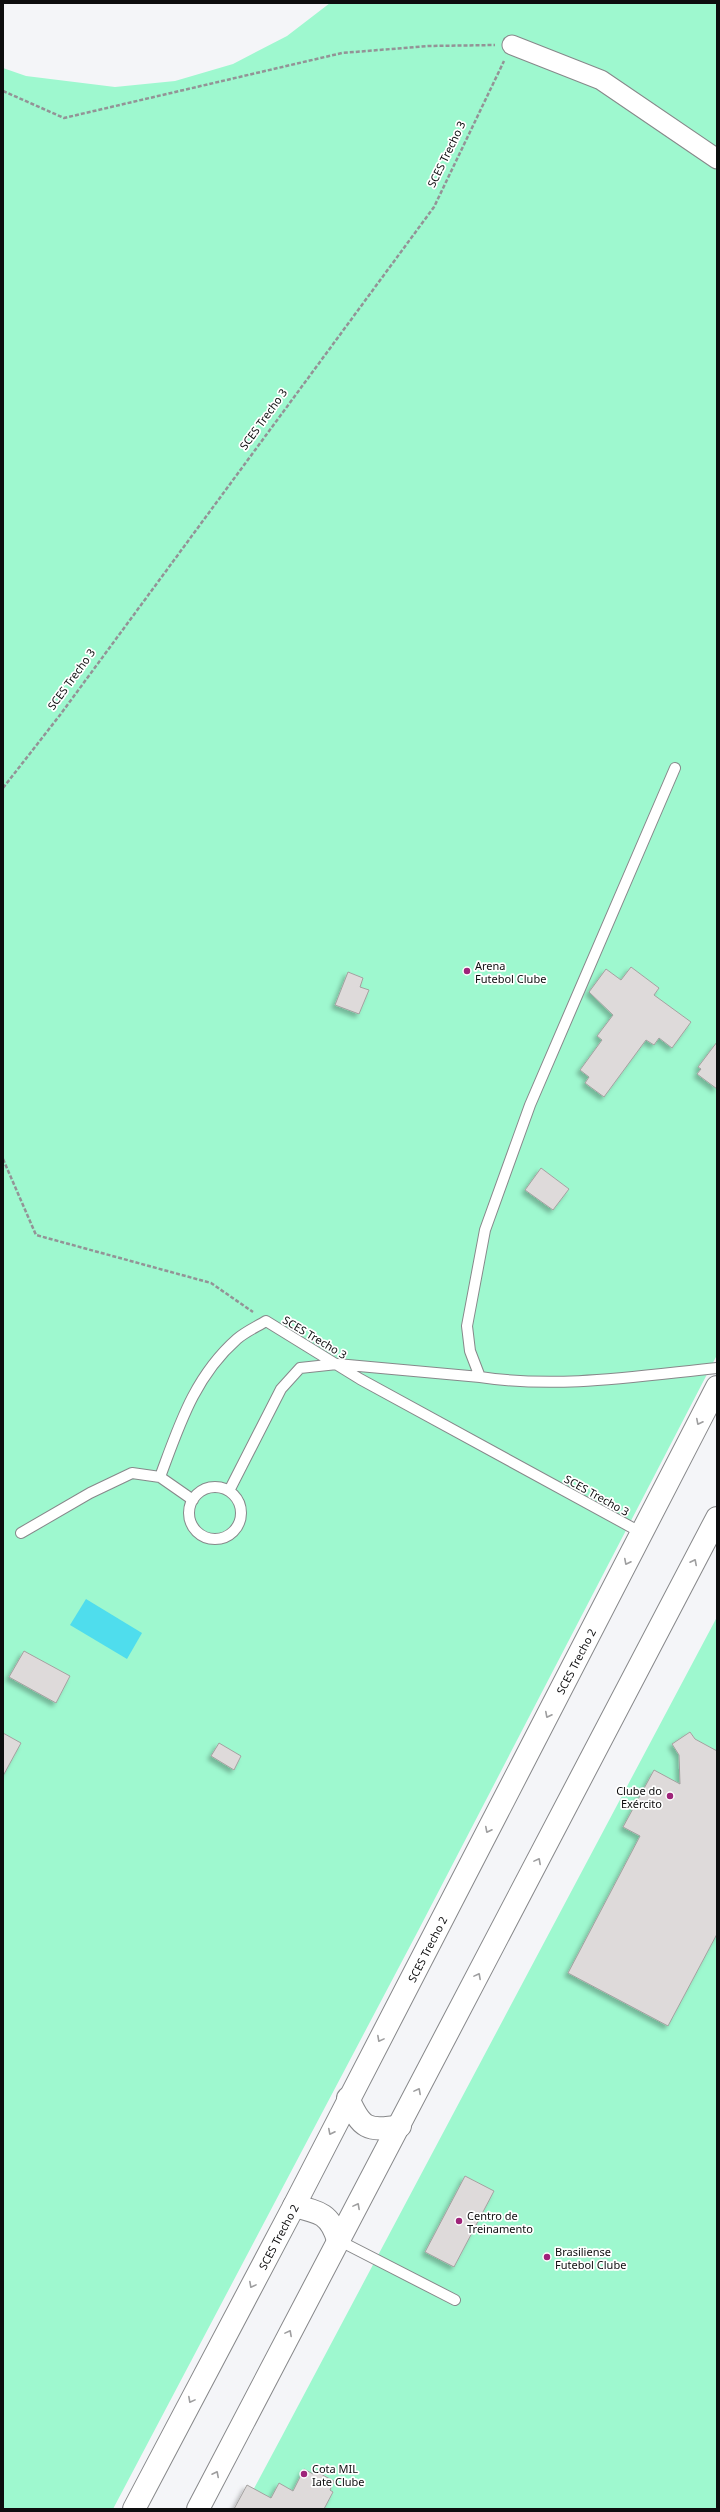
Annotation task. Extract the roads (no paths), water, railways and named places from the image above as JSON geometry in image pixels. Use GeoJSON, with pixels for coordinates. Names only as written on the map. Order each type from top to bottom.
{"type":"FeatureCollection","features":[{"type":"Feature","properties":{"kind":"main road","name":"SCES Trecho 2"},"geometry":{"type":"LineString","coordinates":[[134,2509],[294,2206],[348,2098],[717,1387]]}},
{"type":"Feature","properties":{"kind":"main road"},"geometry":{"type":"LineString","coordinates":[[198,2509],[338,2240],[400,2126],[717,1518]]}},
{"type":"Feature","properties":{"kind":"main road"},"geometry":{"type":"LineString","coordinates":[[348,2098],[357,2118],[366,2126],[378,2130],[400,2126]]}},
{"type":"Feature","properties":{"kind":"main road"},"geometry":{"type":"LineString","coordinates":[[294,2206],[324,2216],[333,2224],[338,2240]]}},
{"type":"Feature","properties":{"kind":"street"},"geometry":{"type":"LineString","coordinates":[[512,45],[601,80],[717,159]]}},
{"type":"Feature","properties":{"kind":"lane"},"geometry":{"type":"LineString","coordinates":[[480,1377],[470,1351],[467,1326],[485,1230],[530,1105],[675,768]]}},
{"type":"Feature","properties":{"kind":"lane","name":"SCES Trecho 3"},"geometry":{"type":"LineString","coordinates":[[160,1477],[186,1405],[210,1368],[237,1339],[266,1322],[337,1364],[642,1533]]}},
{"type":"Feature","properties":{"kind":"lane"},"geometry":{"type":"LineString","coordinates":[[229,1491],[281,1389],[300,1368],[337,1364],[545,1382],[596,1381],[717,1368]]}},
{"type":"Feature","properties":{"kind":"lane"},"geometry":{"type":"LineString","coordinates":[[20,1533],[90,1493],[132,1473],[160,1477],[193,1500]]}},
{"type":"Feature","properties":{"kind":"lane"},"geometry":{"type":"LineString","coordinates":[[209,1488],[219,1488],[229,1491],[236,1498],[240,1507],[240,1517],[237,1527],[230,1534],[220,1539],[211,1539],[201,1536],[189,1519],[189,1509],[193,1500],[200,1492],[209,1488]]}},
{"type":"Feature","properties":{"kind":"lane"},"geometry":{"type":"LineString","coordinates":[[338,2240],[455,2300]]}},
{"type":"Feature","properties":{"kind":"water"},"geometry":{"type":"Polygon","coordinates":[[[86,1599],[142,1633],[127,1659],[70,1625],[86,1599]]]}},
{"type":"Feature","properties":{"kind":"place","name":"Arena Futebol Clube"},"geometry":{"type":"Point","coordinates":[467,971]}},
{"type":"Feature","properties":{"kind":"place","name":"Clube do Exército"},"geometry":{"type":"Point","coordinates":[670,1796]}},
{"type":"Feature","properties":{"kind":"place","name":"Centro de Treinamento"},"geometry":{"type":"Point","coordinates":[459,2221]}},
{"type":"Feature","properties":{"kind":"place","name":"Brasiliense Futebol Clube"},"geometry":{"type":"Point","coordinates":[547,2257]}},
{"type":"Feature","properties":{"kind":"place","name":"Cota MIL Iate Clube"},"geometry":{"type":"Point","coordinates":[304,2474]}}]}
